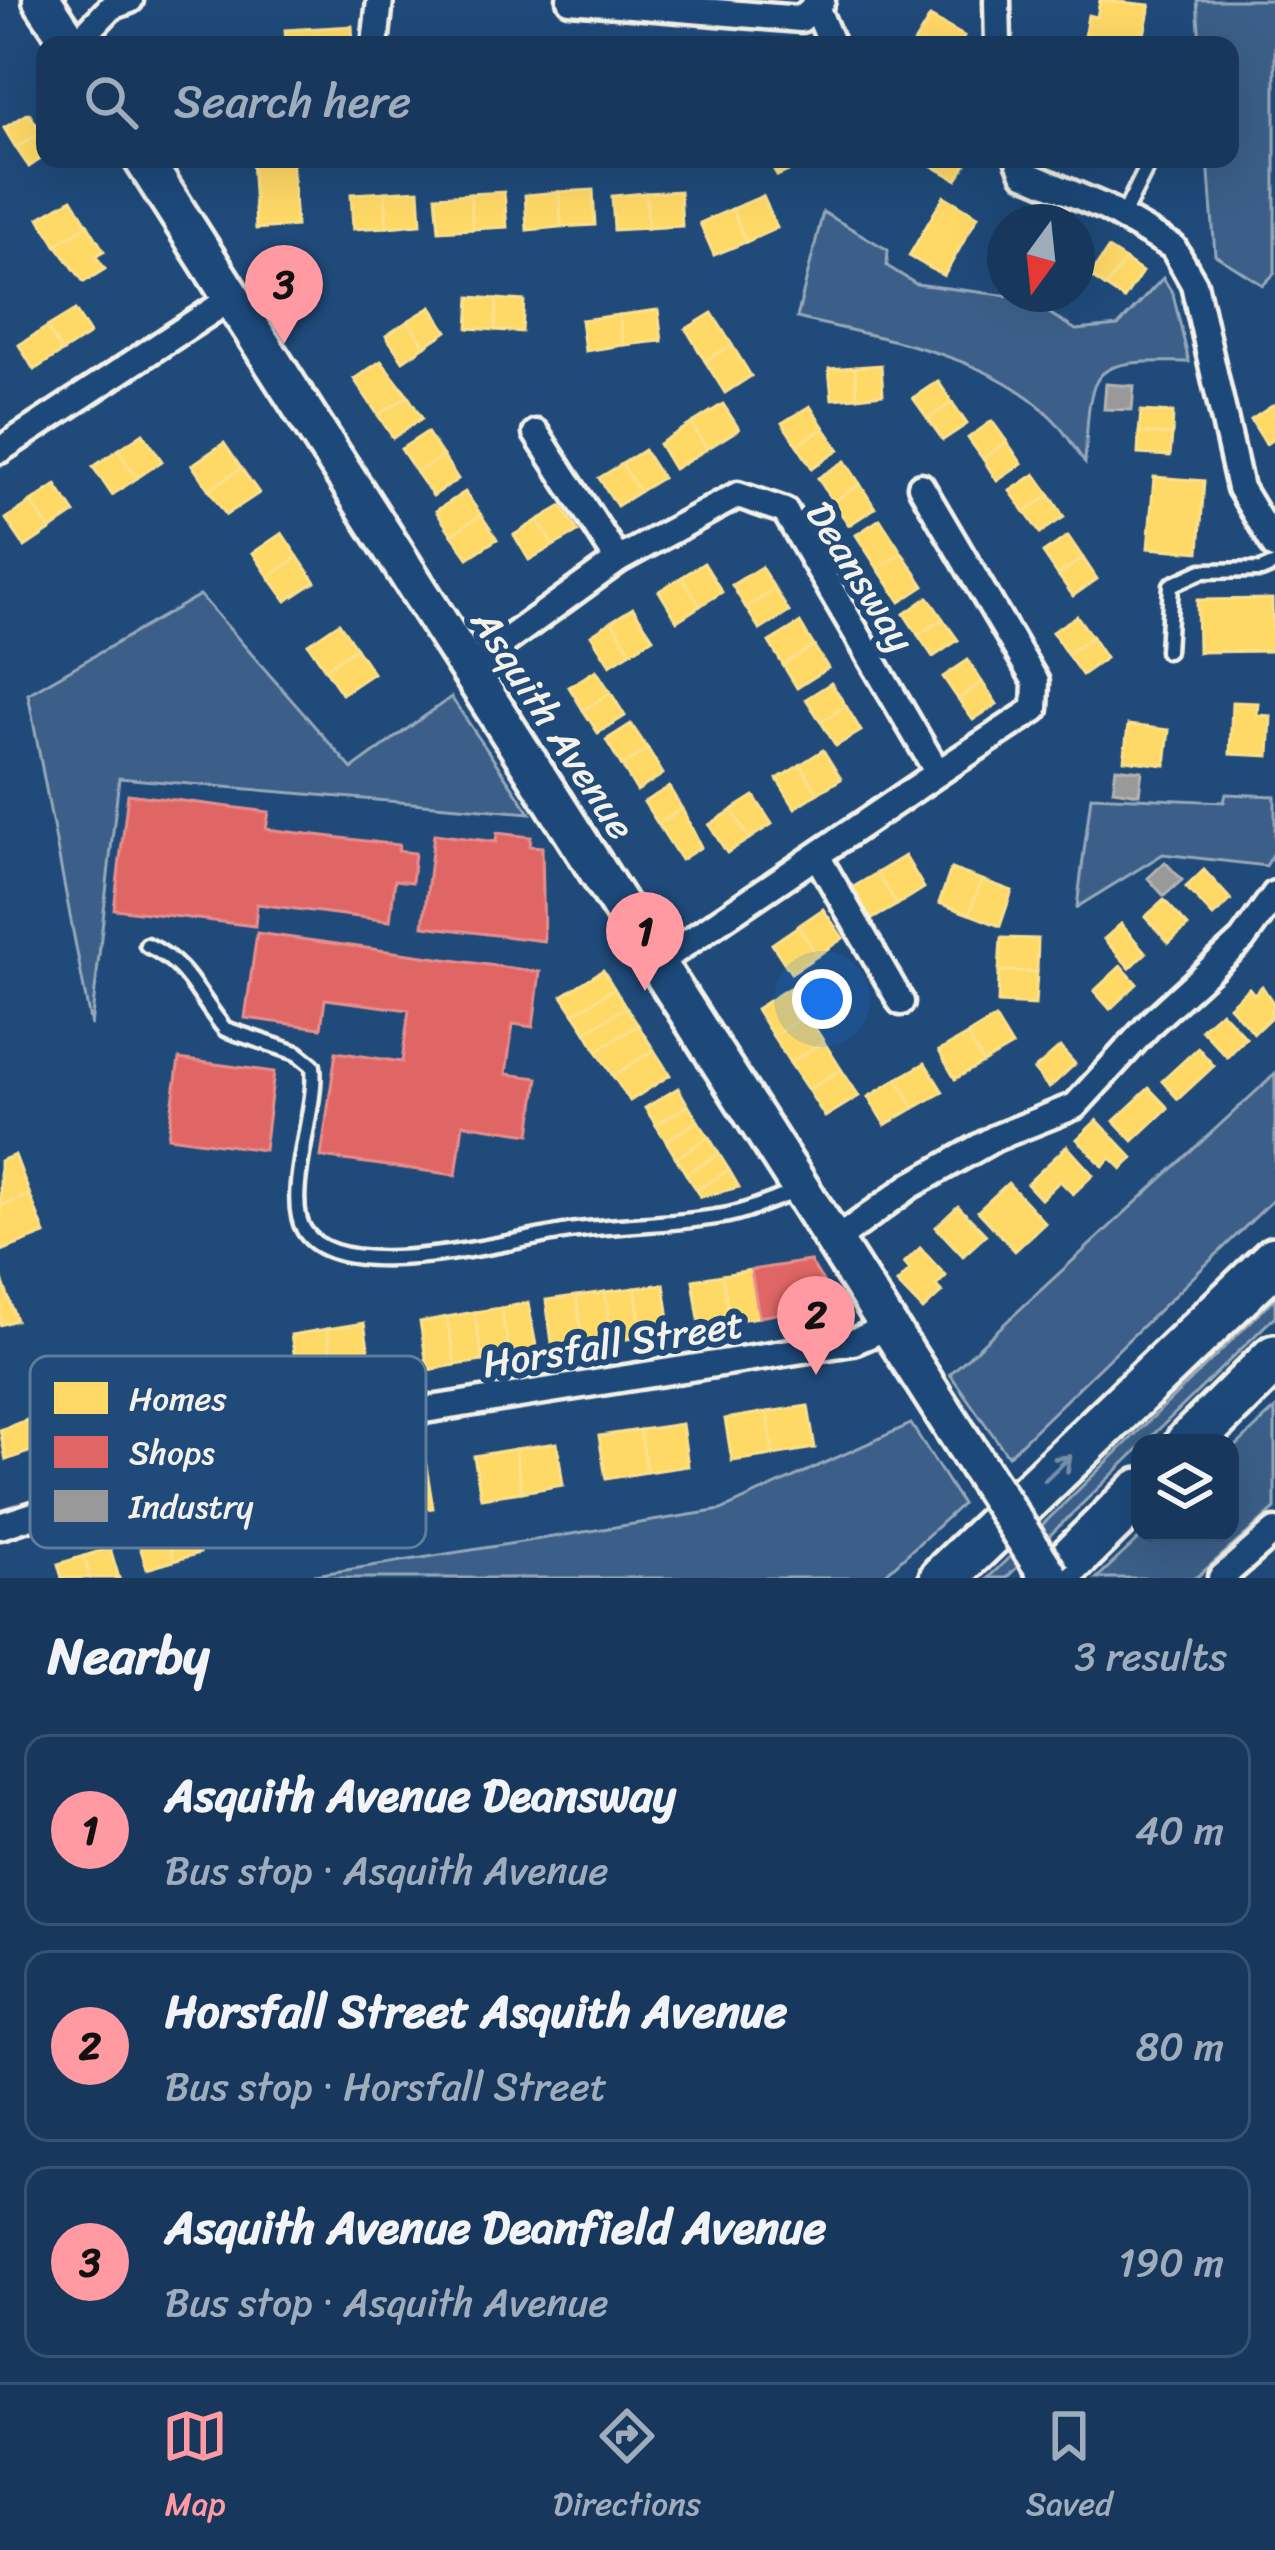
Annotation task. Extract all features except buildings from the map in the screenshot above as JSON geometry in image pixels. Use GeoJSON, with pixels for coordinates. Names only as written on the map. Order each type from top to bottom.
{"type":"FeatureCollection","features":[{"type":"Feature","properties":{"kind":"highway"},"geometry":{"type":"LineString","coordinates":[[943,1578],[1275,1260]]}},
{"type":"Feature","properties":{"kind":"highway"},"geometry":{"type":"LineString","coordinates":[[1198,1434],[1275,1358]]}},
{"type":"Feature","properties":{"kind":"highway"},"geometry":{"type":"LineString","coordinates":[[1051,1578],[1131,1501]]}},
{"type":"Feature","properties":{"kind":"main road"},"geometry":{"type":"LineString","coordinates":[[42,0],[67,36]]}},
{"type":"Feature","properties":{"kind":"main road","name":"Asquith Avenue"},"geometry":{"type":"LineString","coordinates":[[149,168],[1051,1578]]}},
{"type":"Feature","properties":{"kind":"street"},"geometry":{"type":"LineString","coordinates":[[82,36],[112,7],[130,0]]}},
{"type":"Feature","properties":{"kind":"street"},"geometry":{"type":"LineString","coordinates":[[376,36],[380,0]]}},
{"type":"Feature","properties":{"kind":"street"},"geometry":{"type":"LineString","coordinates":[[570,0],[801,19],[819,2],[829,36]]}},
{"type":"Feature","properties":{"kind":"street"},"geometry":{"type":"LineString","coordinates":[[997,0],[998,36]]}},
{"type":"Feature","properties":{"kind":"street"},"geometry":{"type":"LineString","coordinates":[[1022,168],[1173,248],[1194,284],[1240,488],[1275,546]]}},
{"type":"Feature","properties":{"kind":"street"},"geometry":{"type":"LineString","coordinates":[[0,450],[230,299]]}},
{"type":"Feature","properties":{"kind":"street"},"geometry":{"type":"LineString","coordinates":[[536,433],[618,560]]}},
{"type":"Feature","properties":{"kind":"street"},"geometry":{"type":"LineString","coordinates":[[659,962],[938,773],[1045,715],[1036,682],[921,487]]}},
{"type":"Feature","properties":{"kind":"street","name":"Deansway"},"geometry":{"type":"LineString","coordinates":[[467,669],[618,560],[738,495],[785,512],[938,773]]}},
{"type":"Feature","properties":{"kind":"street"},"geometry":{"type":"LineString","coordinates":[[818,856],[901,1001]]}},
{"type":"Feature","properties":{"kind":"street"},"geometry":{"type":"LineString","coordinates":[[836,1241],[910,1186],[995,1138],[1075,1106],[1153,1021],[1242,940],[1275,894]]}},
{"type":"Feature","properties":{"kind":"street","name":"Horsfall Street"},"geometry":{"type":"LineString","coordinates":[[426,1411],[853,1342],[890,1326]]}},
{"type":"Feature","properties":{"kind":"street","name":"Horsfall Street"},"geometry":{"type":"LineString","coordinates":[[0,1526],[30,1516]]}},
{"type":"Feature","properties":{"kind":"street"},"geometry":{"type":"LineString","coordinates":[[1221,1578],[1275,1531]]}},
{"type":"Feature","properties":{"kind":"lane"},"geometry":{"type":"LineString","coordinates":[[1122,217],[1146,168]]}},
{"type":"Feature","properties":{"kind":"lane"},"geometry":{"type":"LineString","coordinates":[[1167,651],[1171,585],[1202,571],[1261,570],[1275,564]]}},
{"type":"Feature","properties":{"kind":"lane"},"geometry":{"type":"LineString","coordinates":[[147,945],[173,957],[199,985],[225,1029],[297,1053],[314,1066],[298,1199],[303,1229],[327,1252],[397,1259],[440,1254],[574,1231],[721,1217],[802,1190]]}},
{"type":"Feature","properties":{"kind":"shaded area"},"geometry":{"type":"Polygon","coordinates":[[[1197,0],[1275,0],[1275,273],[1263,285],[1215,255],[1209,168],[1239,168],[1239,36],[1199,36],[1197,0]]]}},
{"type":"Feature","properties":{"kind":"shaded area"},"geometry":{"type":"Polygon","coordinates":[[[823,212],[888,250],[887,266],[916,284],[987,293],[987,312],[1047,312],[1076,330],[1118,326],[1163,278],[1173,294],[1189,362],[1131,363],[1101,375],[1089,405],[1085,463],[1052,418],[998,378],[932,352],[797,318],[823,212]]]}},
{"type":"Feature","properties":{"kind":"shaded area"},"geometry":{"type":"Polygon","coordinates":[[[200,595],[352,769],[451,697],[530,813],[119,778],[91,1026],[28,694],[200,595]]]}},
{"type":"Feature","properties":{"kind":"shaded area"},"geometry":{"type":"Polygon","coordinates":[[[1226,794],[1275,796],[1275,851],[1266,866],[1163,854],[1077,907],[1091,796],[1224,802],[1226,794]]]}},
{"type":"Feature","properties":{"kind":"shaded area"},"geometry":{"type":"Polygon","coordinates":[[[1275,1074],[1275,1198],[1008,1456],[950,1374],[1275,1074]]]}},
{"type":"Feature","properties":{"kind":"shaded area"},"geometry":{"type":"Polygon","coordinates":[[[1275,1298],[1275,1316],[1154,1434],[1136,1434],[1275,1298]]]}},
{"type":"Feature","properties":{"kind":"shaded area"},"geometry":{"type":"Polygon","coordinates":[[[1275,1409],[1275,1509],[1239,1540],[1239,1443],[1275,1409]]]}},
{"type":"Feature","properties":{"kind":"shaded area"},"geometry":{"type":"Polygon","coordinates":[[[911,1424],[962,1504],[881,1578],[296,1578],[721,1510],[911,1424]]]}},
{"type":"Feature","properties":{"kind":"shaded area"},"geometry":{"type":"Polygon","coordinates":[[[1131,1438],[1131,1456],[1006,1578],[988,1578],[1131,1438]]]}},
{"type":"Feature","properties":{"kind":"shaded area"},"geometry":{"type":"Polygon","coordinates":[[[1135,1542],[1237,1542],[1196,1578],[1097,1578],[1135,1542]]]}},
{"type":"Feature","properties":{"kind":"place","name":"Asquith Avenue Deanfield Avenue"},"geometry":{"type":"Point","coordinates":[284,344]}},
{"type":"Feature","properties":{"kind":"place","name":"Asquith Avenue Deansway"},"geometry":{"type":"Point","coordinates":[645,991]}},
{"type":"Feature","properties":{"kind":"place","name":"Horsfall Street Asquith Avenue"},"geometry":{"type":"Point","coordinates":[816,1375]}}]}
